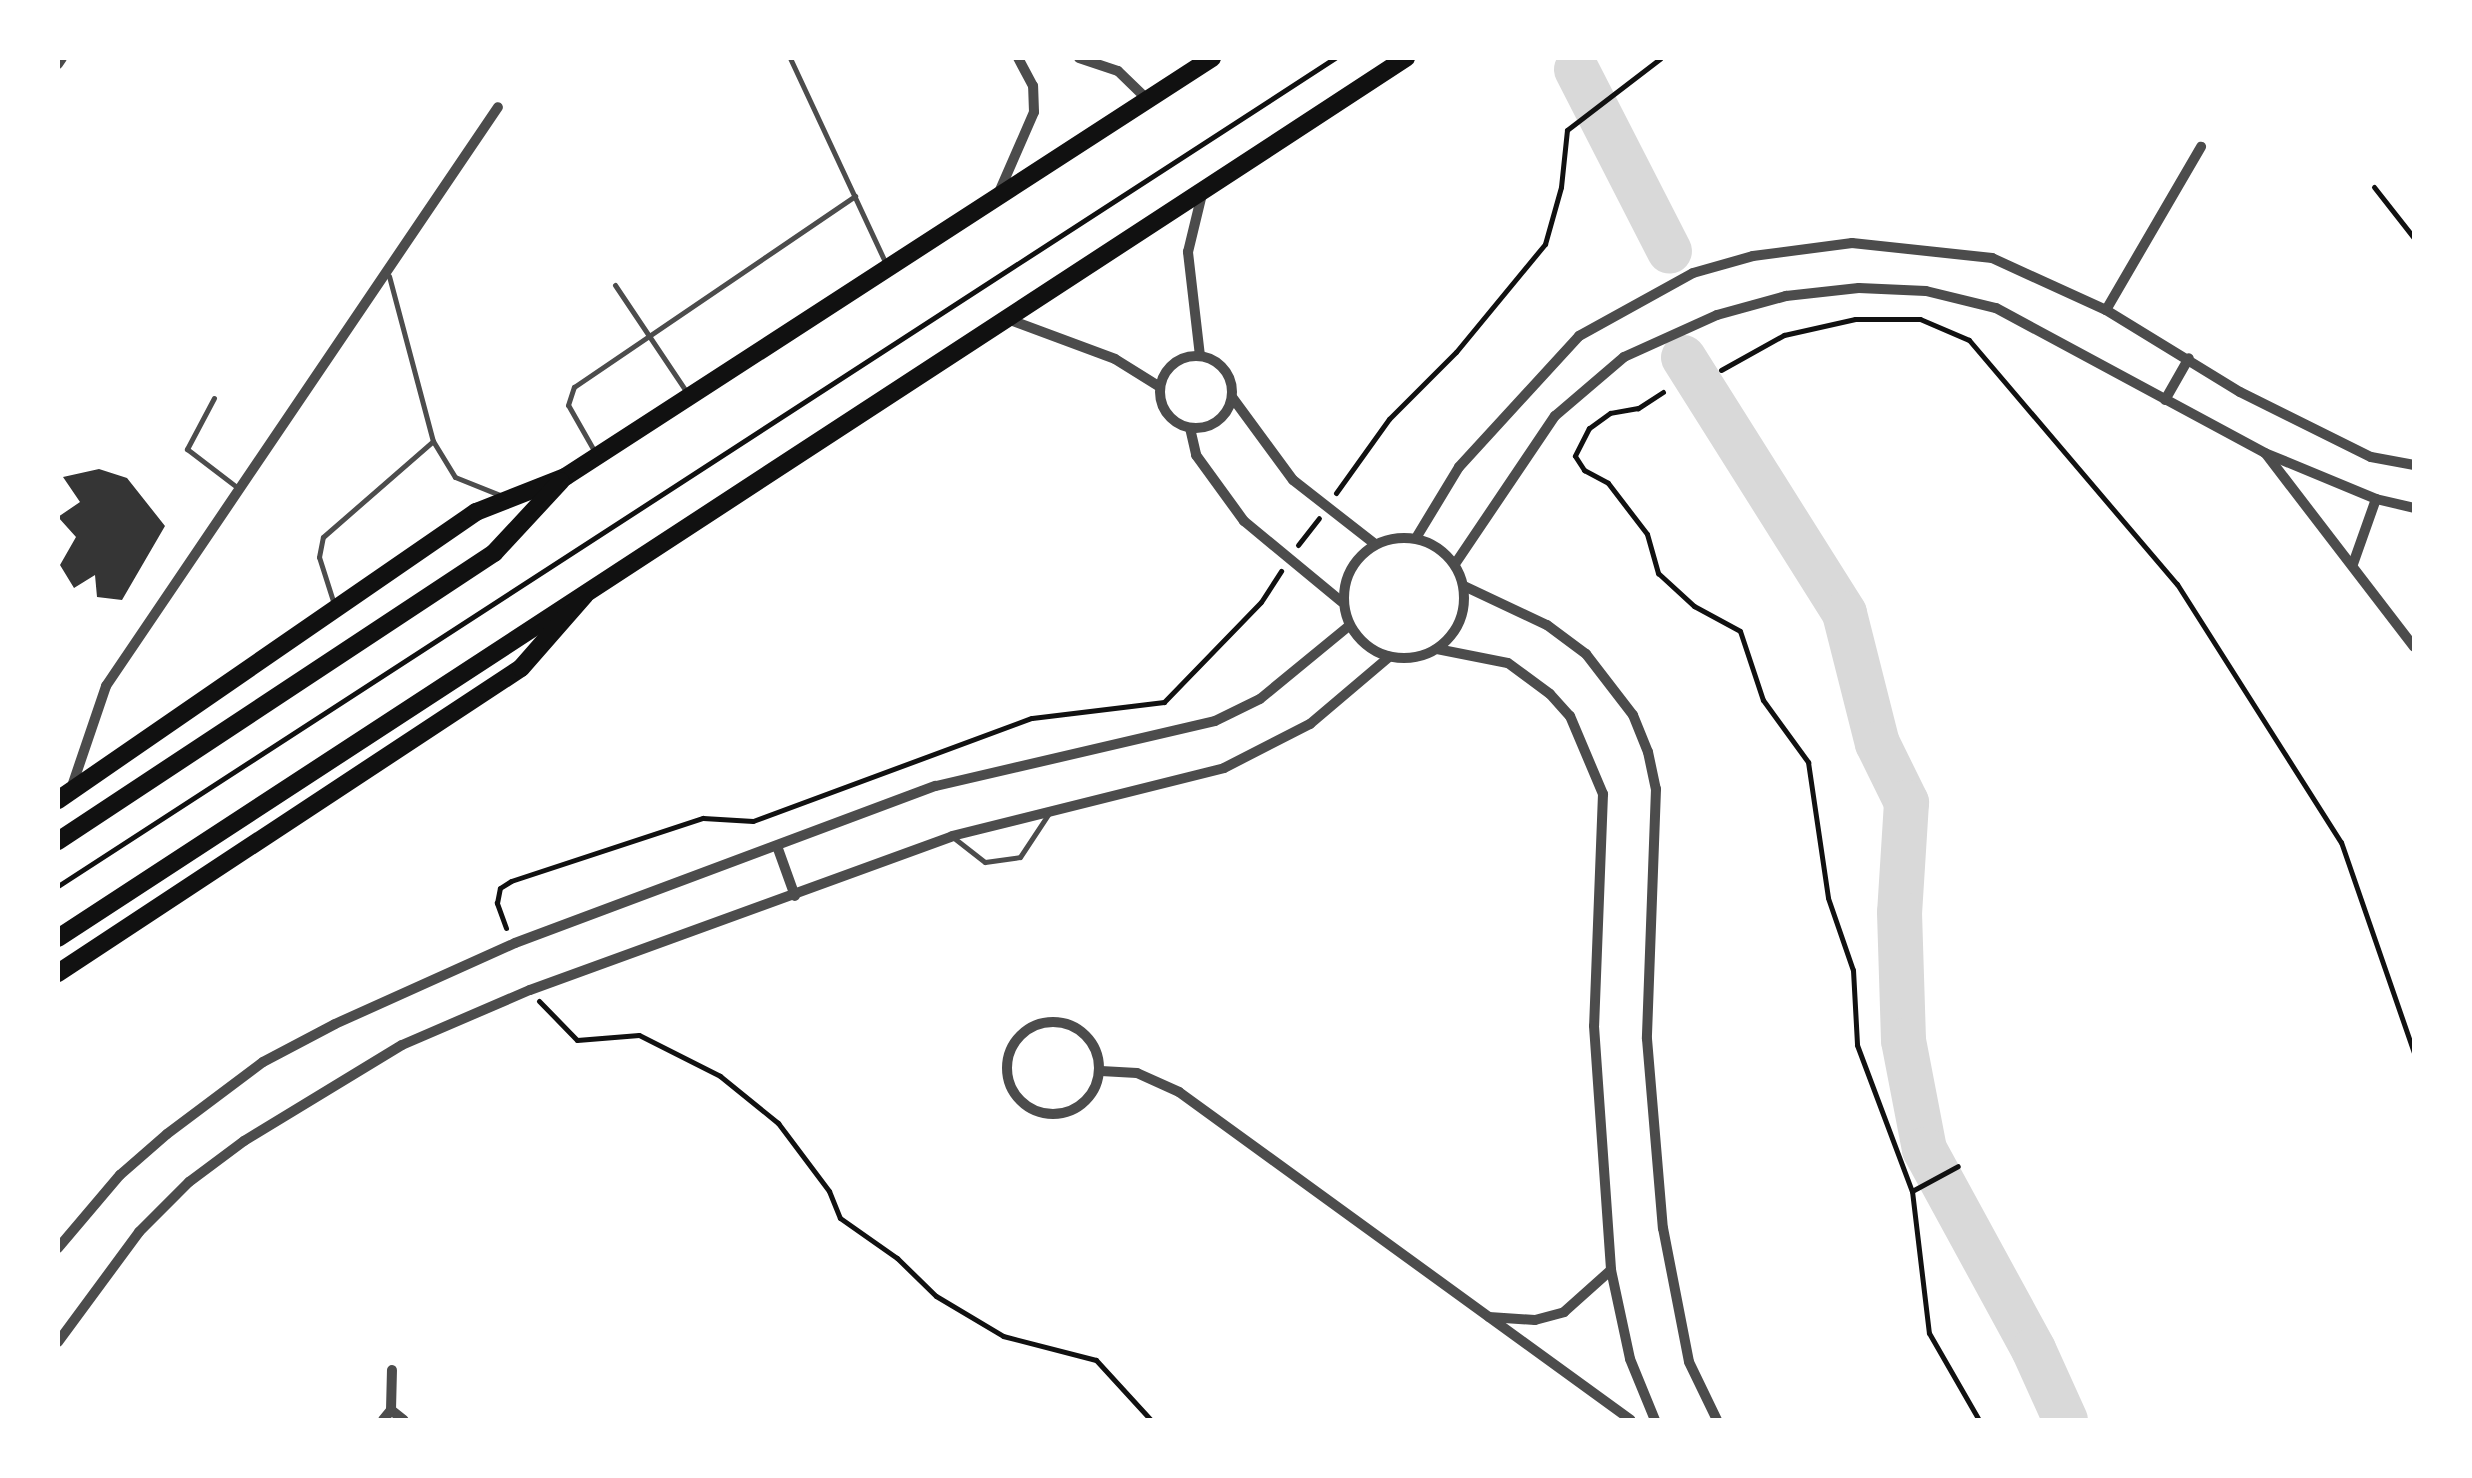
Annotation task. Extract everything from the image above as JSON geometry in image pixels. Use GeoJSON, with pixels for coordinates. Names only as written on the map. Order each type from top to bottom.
{"type":"FeatureCollection","features":[{"type":"Feature","properties":{"kind":"main road"},"geometry":{"type":"LineString","coordinates":[[58,938],[590,586],[1406,58]]}},
{"type":"Feature","properties":{"kind":"main road"},"geometry":{"type":"LineString","coordinates":[[64,795],[337,613],[476,512],[565,477],[1147,100],[1204,59]]}},
{"type":"Feature","properties":{"kind":"main road"},"geometry":{"type":"LineString","coordinates":[[58,841],[494,552],[565,477]]}},
{"type":"Feature","properties":{"kind":"main road"},"geometry":{"type":"LineString","coordinates":[[58,973],[520,668],[590,586]]}},
{"type":"Feature","properties":{"kind":"street"},"geometry":{"type":"LineString","coordinates":[[58,64],[62,58]]}},
{"type":"Feature","properties":{"kind":"street"},"geometry":{"type":"LineString","coordinates":[[997,198],[1034,112],[1033,86],[1018,58]]}},
{"type":"Feature","properties":{"kind":"street"},"geometry":{"type":"LineString","coordinates":[[1079,58],[1118,71],[1147,100]]}},
{"type":"Feature","properties":{"kind":"street"},"geometry":{"type":"LineString","coordinates":[[64,795],[106,686],[389,276],[498,107]]}},
{"type":"Feature","properties":{"kind":"street"},"geometry":{"type":"LineString","coordinates":[[2106,310],[2201,147]]}},
{"type":"Feature","properties":{"kind":"street"},"geometry":{"type":"LineString","coordinates":[[1200,356],[1188,252],[1204,188]]}},
{"type":"Feature","properties":{"kind":"street"},"geometry":{"type":"LineString","coordinates":[[1416,538],[1459,467],[1579,336],[1692,273],[1753,256],[1852,243],[1932,248],[1992,258],[2106,310],[2240,392],[2371,457],[2414,464]]}},
{"type":"Feature","properties":{"kind":"street"},"geometry":{"type":"LineString","coordinates":[[1455,564],[1555,416],[1624,358],[1718,315],[1786,296],[1926,291],[1996,308],[2265,453],[2376,499],[2414,508]]}},
{"type":"Feature","properties":{"kind":"street"},"geometry":{"type":"LineString","coordinates":[[1004,318],[1115,359],[1160,387],[1167,414],[1190,428],[1218,421],[1232,397]]}},
{"type":"Feature","properties":{"kind":"street"},"geometry":{"type":"LineString","coordinates":[[1160,387],[1174,363],[1200,356],[1225,370],[1232,397],[1293,480],[1375,544]]}},
{"type":"Feature","properties":{"kind":"street"},"geometry":{"type":"LineString","coordinates":[[2165,400],[2189,358]]}},
{"type":"Feature","properties":{"kind":"street"},"geometry":{"type":"LineString","coordinates":[[1190,428],[1196,455],[1244,522],[1342,602]]}},
{"type":"Feature","properties":{"kind":"street"},"geometry":{"type":"LineString","coordinates":[[2265,453],[2414,647]]}},
{"type":"Feature","properties":{"kind":"street"},"geometry":{"type":"LineString","coordinates":[[2352,564],[2376,499]]}},
{"type":"Feature","properties":{"kind":"street"},"geometry":{"type":"LineString","coordinates":[[1389,657],[1366,646],[1349,626],[1342,602],[1345,579],[1375,544],[1416,538],[1455,564],[1464,586],[1454,632],[1437,649]]}},
{"type":"Feature","properties":{"kind":"street"},"geometry":{"type":"LineString","coordinates":[[1464,586],[1547,625],[1586,654],[1633,715],[1648,752],[1656,789],[1647,1039],[1662,1228],[1689,1362],[1717,1420]]}},
{"type":"Feature","properties":{"kind":"street"},"geometry":{"type":"LineString","coordinates":[[58,1248],[120,1175],[263,1062],[516,943],[936,786],[1215,721],[1260,699],[1349,626]]}},
{"type":"Feature","properties":{"kind":"street"},"geometry":{"type":"LineString","coordinates":[[58,1342],[139,1232],[189,1182],[310,1100],[460,1019],[952,836],[1224,768],[1310,724],[1389,657],[1437,649],[1508,663],[1550,694],[1570,716],[1604,794],[1594,1026],[1611,1270],[1630,1360],[1655,1420]]}},
{"type":"Feature","properties":{"kind":"street"},"geometry":{"type":"LineString","coordinates":[[777,846],[795,896]]}},
{"type":"Feature","properties":{"kind":"street"},"geometry":{"type":"LineString","coordinates":[[1062,1021],[1083,1031],[1097,1049],[1100,1071],[1094,1093],[1078,1108],[1056,1115],[1033,1111],[1011,1086],[1008,1053],[1020,1034],[1040,1022],[1062,1021]]}},
{"type":"Feature","properties":{"kind":"street"},"geometry":{"type":"LineString","coordinates":[[1100,1071],[1138,1073],[1180,1092],[1631,1420]]}},
{"type":"Feature","properties":{"kind":"street"},"geometry":{"type":"LineString","coordinates":[[1488,1317],[1536,1320],[1564,1312],[1611,1270]]}},
{"type":"Feature","properties":{"kind":"street"},"geometry":{"type":"LineString","coordinates":[[382,1420],[391,1410],[392,1370]]}},
{"type":"Feature","properties":{"kind":"street"},"geometry":{"type":"LineString","coordinates":[[391,1410],[404,1420]]}},
{"type":"Feature","properties":{"kind":"lane"},"geometry":{"type":"LineString","coordinates":[[790,58],[888,269]]}},
{"type":"Feature","properties":{"kind":"lane"},"geometry":{"type":"LineString","coordinates":[[598,456],[567,395],[855,196]]}},
{"type":"Feature","properties":{"kind":"lane"},"geometry":{"type":"LineString","coordinates":[[389,276],[434,441],[465,484],[510,498]]}},
{"type":"Feature","properties":{"kind":"lane"},"geometry":{"type":"LineString","coordinates":[[616,286],[690,398]]}},
{"type":"Feature","properties":{"kind":"lane"},"geometry":{"type":"LineString","coordinates":[[214,398],[187,449],[240,490]]}},
{"type":"Feature","properties":{"kind":"lane"},"geometry":{"type":"LineString","coordinates":[[337,613],[319,556],[323,536],[434,441]]}},
{"type":"Feature","properties":{"kind":"lane"},"geometry":{"type":"LineString","coordinates":[[952,836],[984,862],[1020,857],[1050,811]]}},
{"type":"Feature","properties":{"kind":"path"},"geometry":{"type":"LineString","coordinates":[[58,886],[1336,58]]}},
{"type":"Feature","properties":{"kind":"path"},"geometry":{"type":"LineString","coordinates":[[505,927],[497,904],[500,888],[511,881],[702,818],[753,821],[1032,718],[1164,702],[1261,602],[1389,419],[1456,352],[1545,244],[1562,187],[1567,130],[1631,76],[1661,58]]}},
{"type":"Feature","properties":{"kind":"path"},"geometry":{"type":"LineString","coordinates":[[2374,187],[2414,238]]}},
{"type":"Feature","properties":{"kind":"path"},"geometry":{"type":"LineString","coordinates":[[1720,370],[1784,334],[1855,320],[1920,320],[1969,340],[2177,584],[2340,842],[2414,1053]]}},
{"type":"Feature","properties":{"kind":"path"},"geometry":{"type":"LineString","coordinates":[[1663,392],[1638,408],[1610,413],[1590,428],[1575,456],[1584,470],[1608,484],[1648,534],[1658,572],[1694,606],[1740,632],[1758,668],[1763,700],[1808,762],[1828,898],[1853,970],[1857,1045],[1912,1191],[1930,1333],[1979,1420]]}},
{"type":"Feature","properties":{"kind":"path"},"geometry":{"type":"LineString","coordinates":[[560,1024],[577,1040],[639,1035],[720,1076],[778,1123],[830,1191],[840,1218],[897,1258],[936,1296],[1003,1336],[1096,1360],[1150,1420]]}},
{"type":"Feature","properties":{"kind":"path"},"geometry":{"type":"LineString","coordinates":[[1912,1191],[1958,1166]]}},
{"type":"Feature","properties":{"kind":"building"},"geometry":{"type":"Polygon","coordinates":[[[99,469],[127,478],[165,526],[122,600],[97,597],[95,575],[74,588],[60,565],[76,537],[58,517],[80,502],[63,477],[99,469]]]}},
{"type":"Feature","properties":{"kind":"waterway"},"geometry":{"type":"LineString","coordinates":[[1576,69],[1669,251]]}},
{"type":"Feature","properties":{"kind":"waterway"},"geometry":{"type":"LineString","coordinates":[[1683,357],[1844,613],[1877,743],[1906,802],[1899,912],[1903,1040],[1924,1149],[2033,1349],[2065,1420]]}}]}
